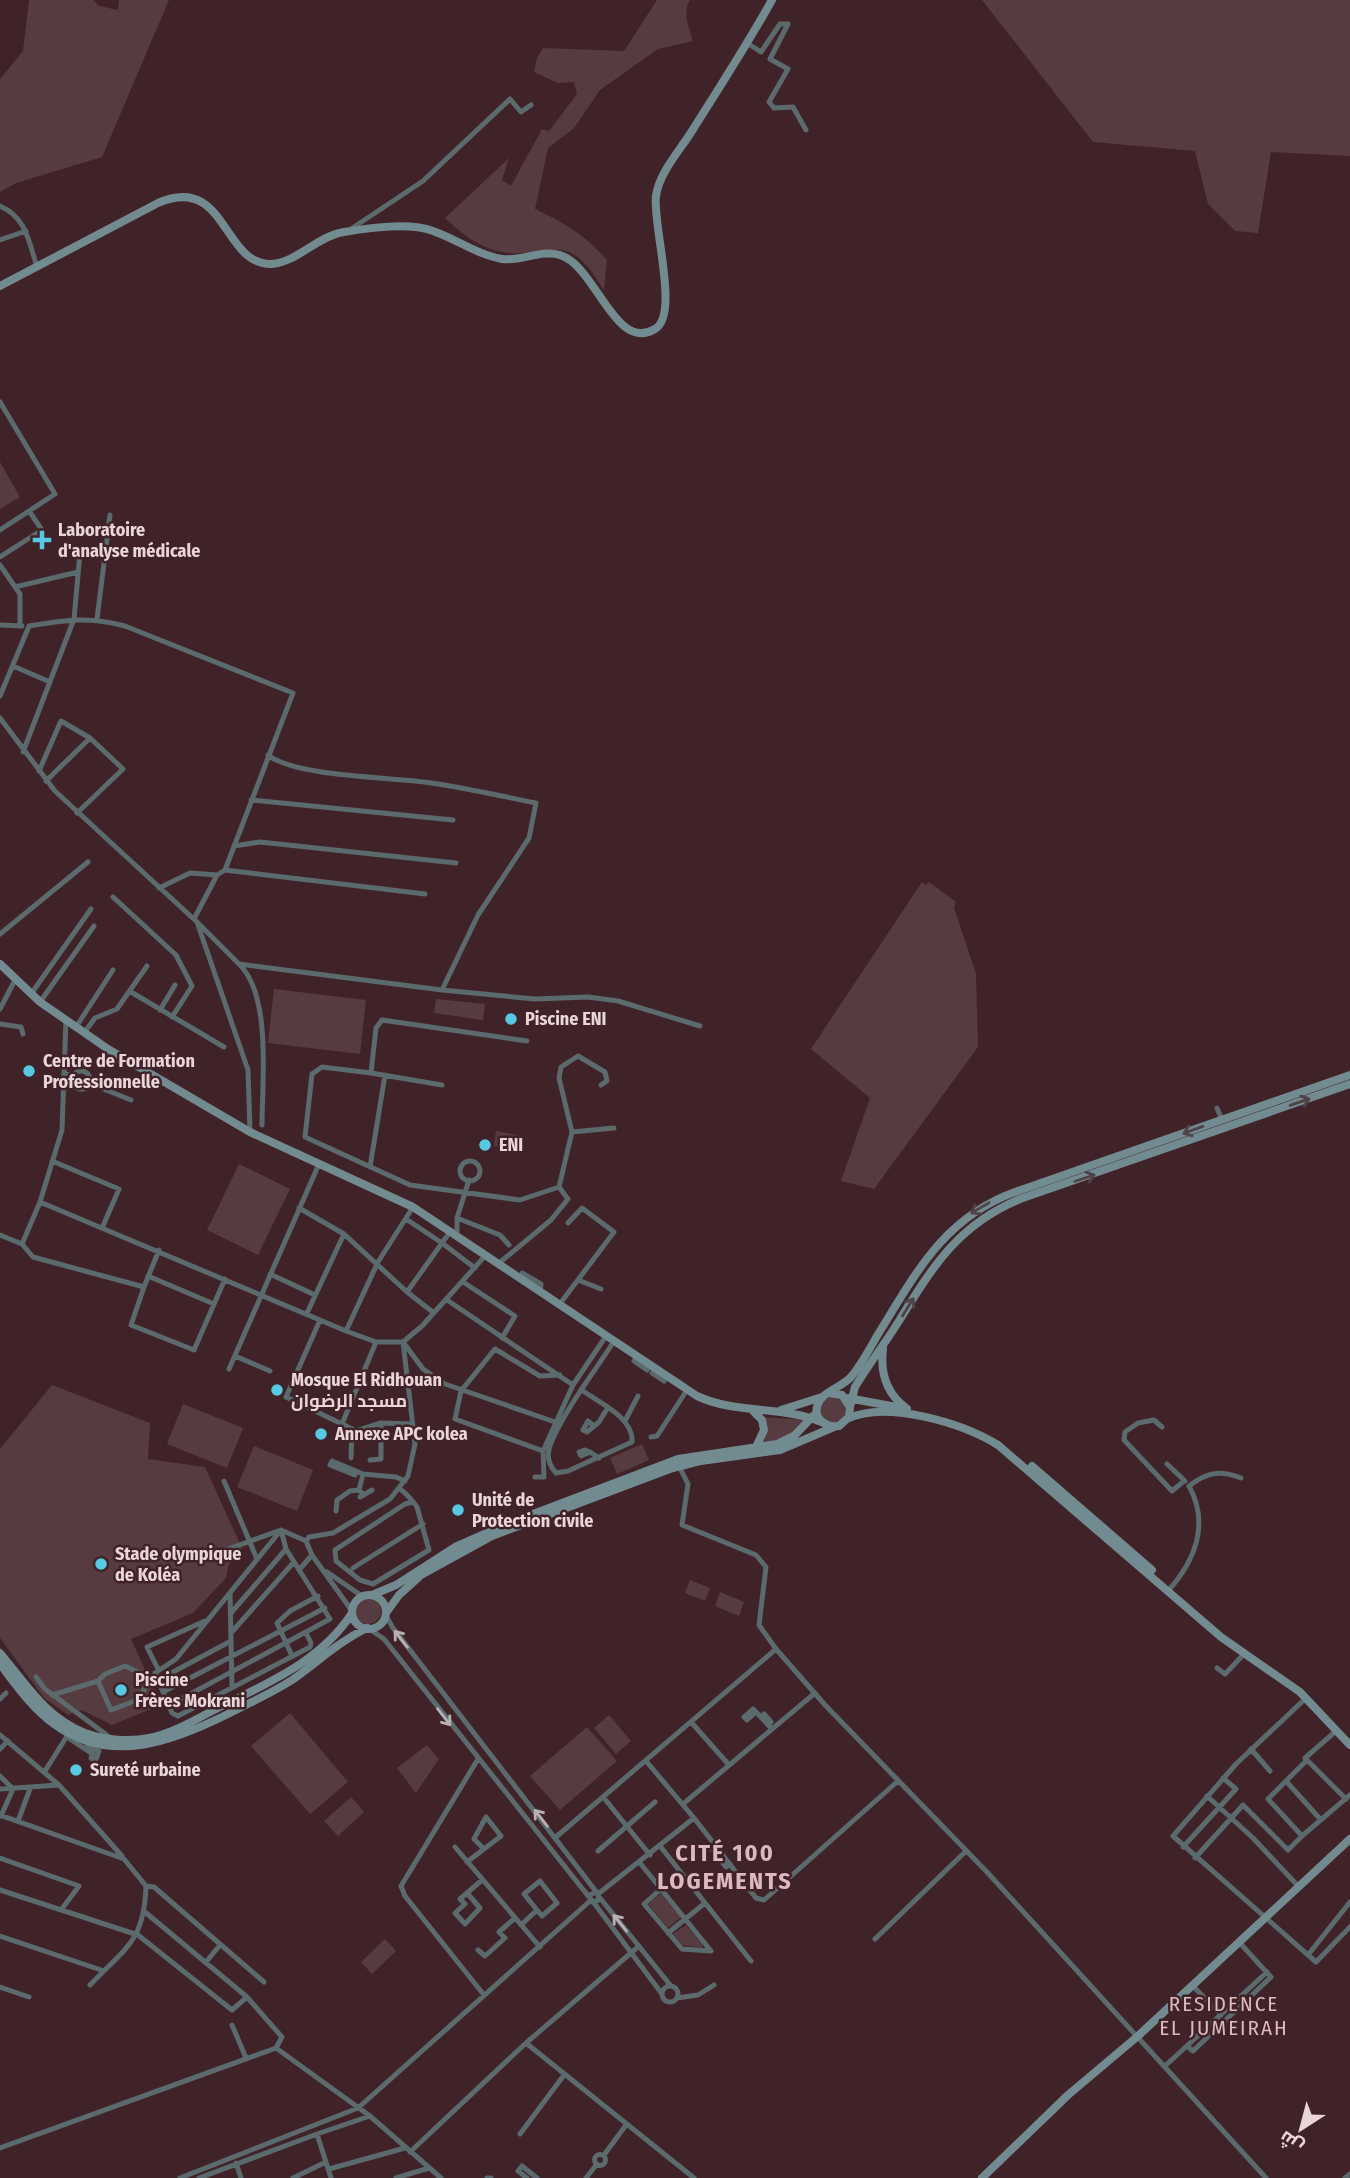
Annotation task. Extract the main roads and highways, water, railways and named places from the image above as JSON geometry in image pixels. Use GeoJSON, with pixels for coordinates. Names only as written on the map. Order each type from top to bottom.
{"type":"FeatureCollection","features":[{"type":"Feature","properties":{"kind":"main road"},"geometry":{"type":"LineString","coordinates":[[0,286],[173,197],[198,201],[211,209],[249,256],[264,263],[275,264],[327,237],[347,232],[421,228],[505,259],[551,253],[561,255],[582,269],[624,328],[643,334],[653,331],[660,326],[666,304],[655,222],[659,184],[772,0]]}},
{"type":"Feature","properties":{"kind":"main road"},"geometry":{"type":"LineString","coordinates":[[0,964],[40,1002],[80,1030],[250,1132],[413,1207],[687,1390],[715,1403],[750,1410],[814,1415],[835,1427]]}},
{"type":"Feature","properties":{"kind":"main road"},"geometry":{"type":"LineString","coordinates":[[779,1411],[826,1395],[851,1377],[936,1247],[971,1212],[1015,1192],[1350,1074]]}},
{"type":"Feature","properties":{"kind":"main road"},"geometry":{"type":"LineString","coordinates":[[847,1419],[855,1387],[942,1255],[969,1228],[987,1215],[1020,1199],[1350,1084]]}},
{"type":"Feature","properties":{"kind":"main road"},"geometry":{"type":"LineString","coordinates":[[884,1345],[882,1365],[885,1382],[894,1397],[909,1410]]}},
{"type":"Feature","properties":{"kind":"main road"},"geometry":{"type":"LineString","coordinates":[[826,1395],[842,1395],[851,1403],[909,1410],[958,1423],[1006,1444],[1221,1637],[1306,1698],[1350,1745]]}},
{"type":"Feature","properties":{"kind":"main road"},"geometry":{"type":"LineString","coordinates":[[0,1653],[38,1700],[70,1732],[114,1740],[157,1737],[262,1687],[329,1642],[352,1612],[355,1602],[362,1596],[372,1595],[396,1585],[462,1544],[678,1459],[788,1440],[814,1415],[826,1395]]}},
{"type":"Feature","properties":{"kind":"main road"},"geometry":{"type":"LineString","coordinates":[[750,1410],[759,1416],[765,1430],[762,1440],[754,1448]]}},
{"type":"Feature","properties":{"kind":"main road"},"geometry":{"type":"LineString","coordinates":[[0,1664],[41,1713],[70,1732],[117,1746],[147,1746],[174,1738],[279,1688],[341,1642],[380,1625],[410,1584],[471,1545],[679,1466],[780,1450],[835,1427],[847,1419],[875,1411],[900,1413],[947,1424],[985,1438],[1011,1455],[1170,1589]]}},
{"type":"Feature","properties":{"kind":"main road"},"geometry":{"type":"LineString","coordinates":[[372,1595],[380,1600],[386,1614]]}},
{"type":"Feature","properties":{"kind":"main road"},"geometry":{"type":"LineString","coordinates":[[352,1612],[355,1622],[368,1628]]}},
{"type":"Feature","properties":{"kind":"main road"},"geometry":{"type":"LineString","coordinates":[[982,2178],[1068,2095],[1138,2036],[1350,1839]]}},
{"type":"Feature","properties":{"kind":"place","name":"Laboratoire d'analyse médicale"},"geometry":{"type":"Point","coordinates":[42,540]}},
{"type":"Feature","properties":{"kind":"place","name":"Piscine ENI"},"geometry":{"type":"Point","coordinates":[511,1019]}},
{"type":"Feature","properties":{"kind":"place","name":"Centre de Formation Professionnelle"},"geometry":{"type":"Point","coordinates":[29,1071]}},
{"type":"Feature","properties":{"kind":"place","name":"ENI"},"geometry":{"type":"Point","coordinates":[485,1145]}},
{"type":"Feature","properties":{"kind":"place","name":"Mosque El Ridhouan مسجد الرضوان"},"geometry":{"type":"Point","coordinates":[277,1390]}},
{"type":"Feature","properties":{"kind":"place","name":"Annexe APC kolea"},"geometry":{"type":"Point","coordinates":[321,1434]}},
{"type":"Feature","properties":{"kind":"place","name":"Unité de Protection civile"},"geometry":{"type":"Point","coordinates":[458,1510]}},
{"type":"Feature","properties":{"kind":"place","name":"Stade olympique de Koléa"},"geometry":{"type":"Point","coordinates":[101,1564]}},
{"type":"Feature","properties":{"kind":"place","name":"Piscine Frères Mokrani"},"geometry":{"type":"Point","coordinates":[121,1690]}},
{"type":"Feature","properties":{"kind":"place","name":"Sureté urbaine"},"geometry":{"type":"Point","coordinates":[76,1770]}},
{"type":"Feature","properties":{"kind":"district","name":"CITÉ 100 LOGEMENTS"},"geometry":{"type":"Point","coordinates":[725,1867]}},
{"type":"Feature","properties":{"kind":"district","name":"RESIDENCE EL JUMEIRAH"},"geometry":{"type":"Point","coordinates":[1224,2016]}}]}
